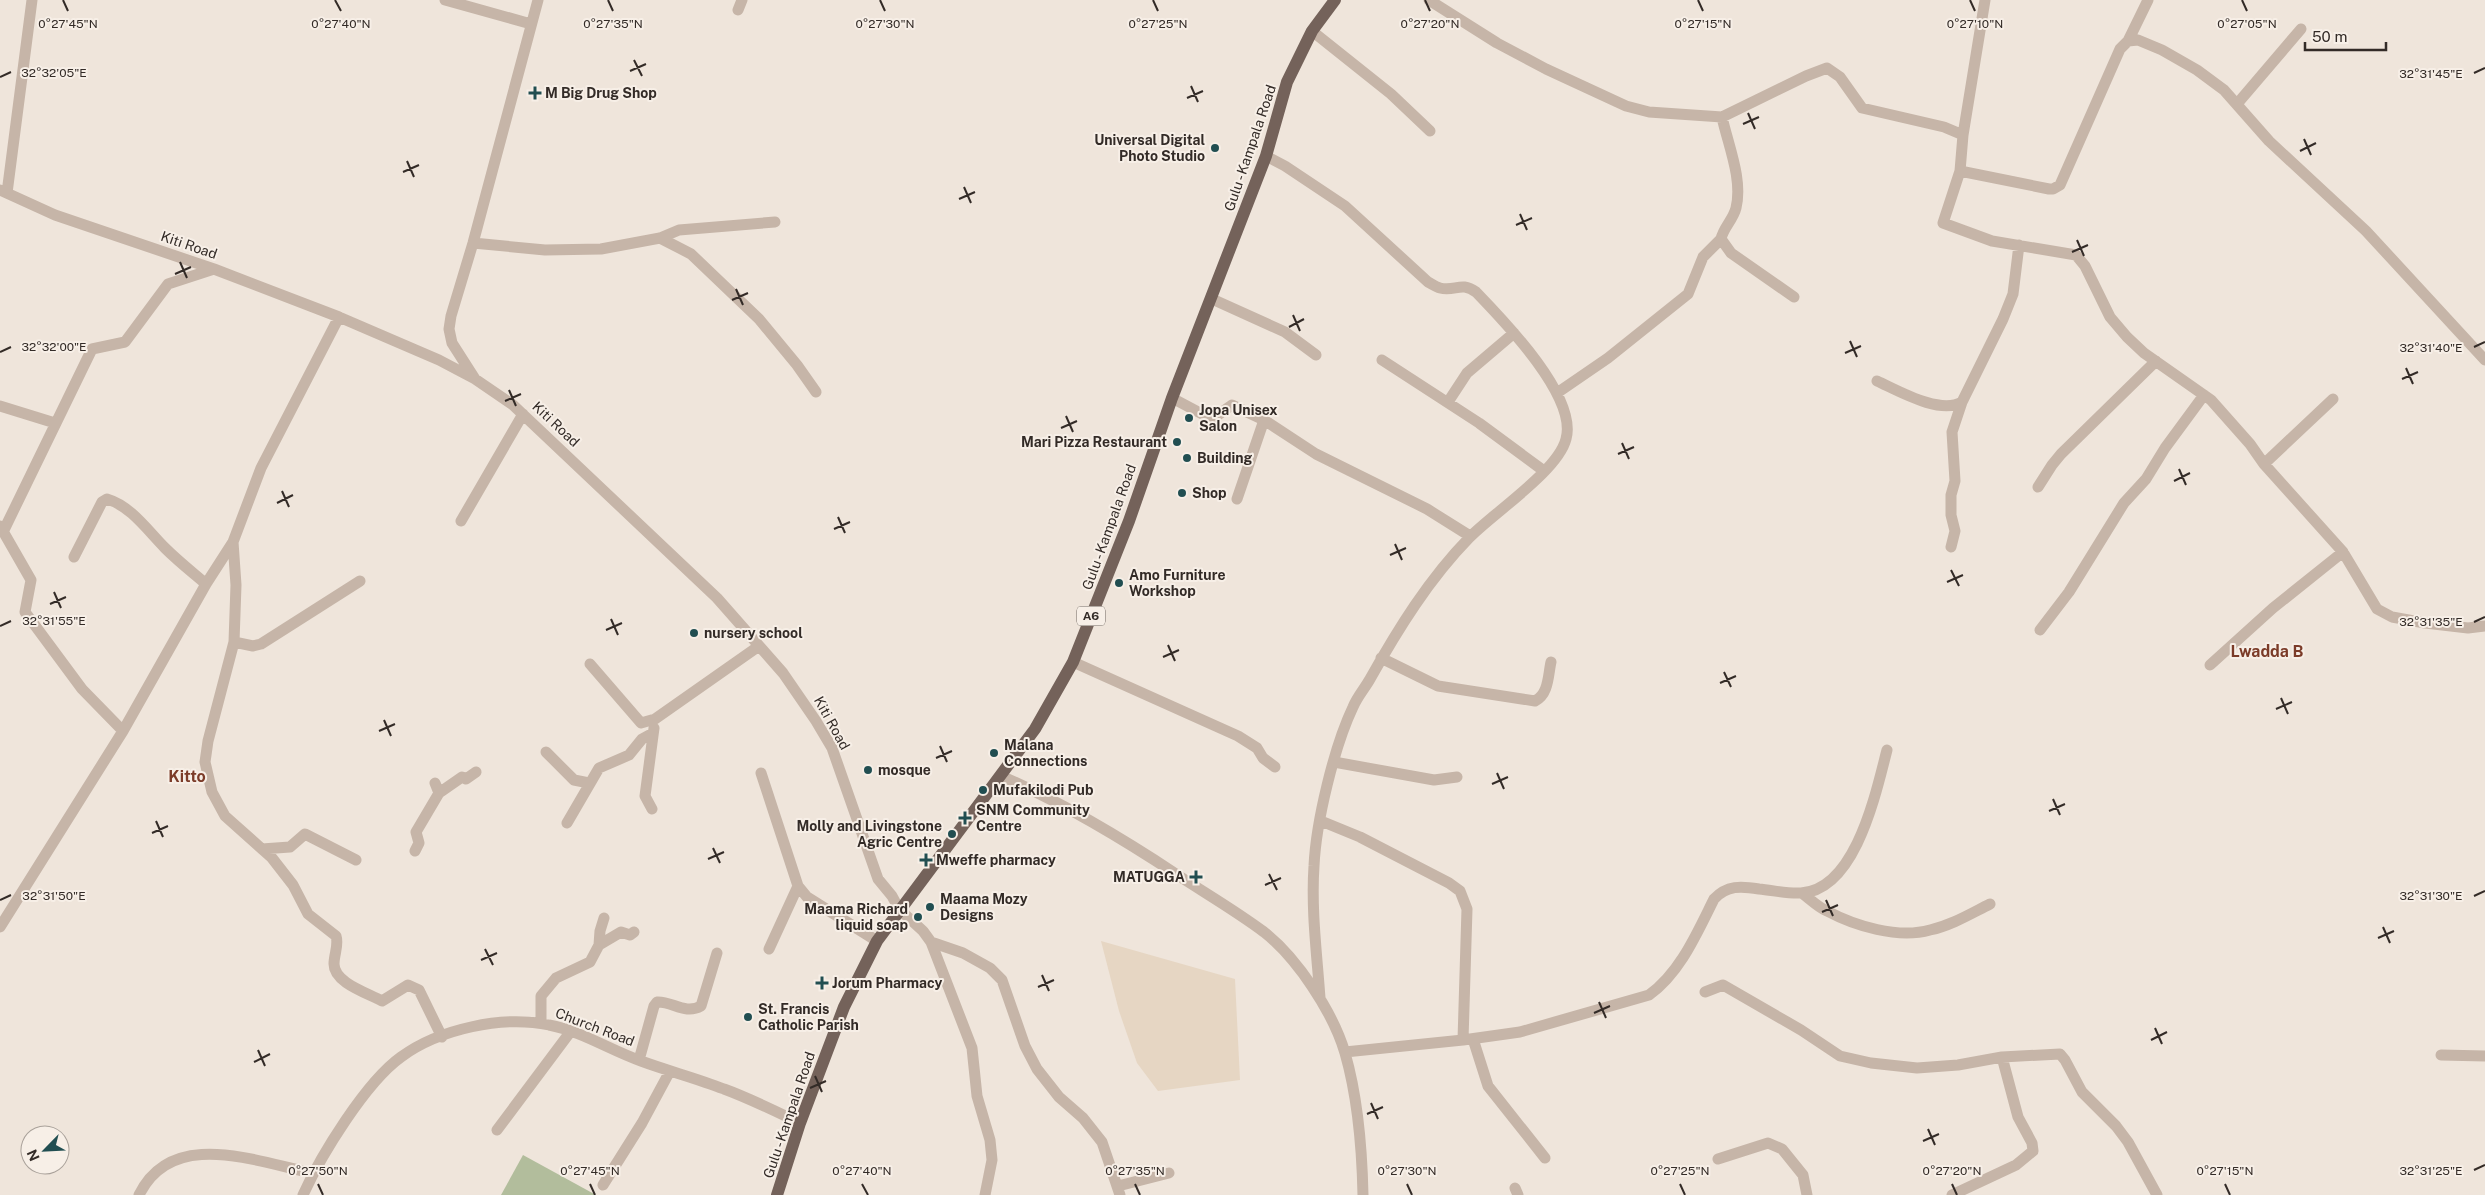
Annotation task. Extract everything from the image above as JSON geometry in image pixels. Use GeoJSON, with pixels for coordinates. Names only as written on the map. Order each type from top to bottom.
{"type":"FeatureCollection","features":[{"type":"Feature","properties":{"kind":"main road","name":"Gulu - Kampala Road"},"geometry":{"type":"LineString","coordinates":[[777,1195],[800,1123],[844,1006],[877,941],[1035,729],[1073,662],[1129,521],[1172,398],[1266,156],[1287,82],[1312,31],[1335,0]]}},
{"type":"Feature","properties":{"kind":"street"},"geometry":{"type":"LineString","coordinates":[[4,192],[32,0]]}},
{"type":"Feature","properties":{"kind":"street"},"geometry":{"type":"LineString","coordinates":[[445,0],[531,24]]}},
{"type":"Feature","properties":{"kind":"street"},"geometry":{"type":"LineString","coordinates":[[475,379],[452,343],[449,329],[451,316],[473,243],[538,0]]}},
{"type":"Feature","properties":{"kind":"street"},"geometry":{"type":"LineString","coordinates":[[1428,0],[1522,56],[1626,106],[1650,112],[1722,117],[1806,76],[1827,68],[1840,77],[1862,108],[1944,127],[1963,135]]}},
{"type":"Feature","properties":{"kind":"street"},"geometry":{"type":"LineString","coordinates":[[1985,0],[1963,135],[1960,171],[1944,223],[1992,241],[2076,254],[2085,266],[2110,317],[2127,337],[2156,361],[2204,395],[2250,444],[2264,464],[2343,552],[2377,609],[2392,617],[2468,628],[2485,626]]}},
{"type":"Feature","properties":{"kind":"street"},"geometry":{"type":"LineString","coordinates":[[1960,171],[2049,189],[2058,187],[2120,49],[2128,41],[2148,0]]}},
{"type":"Feature","properties":{"kind":"street"},"geometry":{"type":"LineString","coordinates":[[2237,104],[2302,29]]}},
{"type":"Feature","properties":{"kind":"street"},"geometry":{"type":"LineString","coordinates":[[1312,31],[1391,94],[1430,131]]}},
{"type":"Feature","properties":{"kind":"street"},"geometry":{"type":"LineString","coordinates":[[2128,41],[2138,40],[2162,50],[2197,70],[2224,90],[2276,147],[2366,231],[2485,360]]}},
{"type":"Feature","properties":{"kind":"street"},"geometry":{"type":"LineString","coordinates":[[1722,117],[1737,180],[1738,198],[1733,217],[1722,233],[1722,239],[1731,253],[1794,297]]}},
{"type":"Feature","properties":{"kind":"street"},"geometry":{"type":"LineString","coordinates":[[1266,156],[1285,166],[1345,206],[1428,282],[1440,288],[1470,287],[1514,333],[1557,393],[1564,406],[1567,423],[1566,438],[1561,451],[1544,471],[1470,536],[1431,581],[1353,705],[1334,762],[1321,821],[1314,865],[1320,998]]}},
{"type":"Feature","properties":{"kind":"street","name":"Kiti Road"},"geometry":{"type":"LineString","coordinates":[[4,192],[55,215],[214,269],[339,317],[439,360],[475,379],[523,414],[710,591],[799,695],[832,748],[878,879],[899,909],[923,931],[931,942]]}},
{"type":"Feature","properties":{"kind":"street"},"geometry":{"type":"LineString","coordinates":[[473,243],[545,250],[601,249],[660,238],[679,230],[775,222]]}},
{"type":"Feature","properties":{"kind":"street"},"geometry":{"type":"LineString","coordinates":[[660,238],[691,254],[752,313],[798,365],[816,392]]}},
{"type":"Feature","properties":{"kind":"street"},"geometry":{"type":"LineString","coordinates":[[1557,393],[1608,358],[1688,294],[1703,257],[1722,239]]}},
{"type":"Feature","properties":{"kind":"street"},"geometry":{"type":"LineString","coordinates":[[1950,547],[1954,532],[1951,514],[1951,495],[1955,481],[1952,432],[1962,402],[2003,319],[2013,294],[2019,245]]}},
{"type":"Feature","properties":{"kind":"street"},"geometry":{"type":"LineString","coordinates":[[123,730],[82,689],[25,612],[31,580],[2,529],[92,349],[125,342],[168,284],[214,269]]}},
{"type":"Feature","properties":{"kind":"street"},"geometry":{"type":"LineString","coordinates":[[1212,299],[1285,332],[1316,354]]}},
{"type":"Feature","properties":{"kind":"street"},"geometry":{"type":"LineString","coordinates":[[0,927],[123,730],[206,584],[233,542],[261,468],[339,317]]}},
{"type":"Feature","properties":{"kind":"street"},"geometry":{"type":"LineString","coordinates":[[1448,402],[1467,373],[1514,333]]}},
{"type":"Feature","properties":{"kind":"street"},"geometry":{"type":"LineString","coordinates":[[1382,360],[1448,402],[1544,471]]}},
{"type":"Feature","properties":{"kind":"street"},"geometry":{"type":"LineString","coordinates":[[2038,487],[2061,454],[2156,361]]}},
{"type":"Feature","properties":{"kind":"street"},"geometry":{"type":"LineString","coordinates":[[1877,381],[1909,396],[1944,407],[1954,407],[1962,402]]}},
{"type":"Feature","properties":{"kind":"street"},"geometry":{"type":"LineString","coordinates":[[2040,630],[2069,592],[2124,504],[2146,479],[2165,448],[2204,395]]}},
{"type":"Feature","properties":{"kind":"street"},"geometry":{"type":"LineString","coordinates":[[1172,398],[1204,415],[1214,418],[1232,405],[1264,420],[1316,454],[1427,509],[1470,536]]}},
{"type":"Feature","properties":{"kind":"street"},"geometry":{"type":"LineString","coordinates":[[2264,464],[2334,399]]}},
{"type":"Feature","properties":{"kind":"street"},"geometry":{"type":"LineString","coordinates":[[0,406],[56,423]]}},
{"type":"Feature","properties":{"kind":"street"},"geometry":{"type":"LineString","coordinates":[[461,522],[523,414]]}},
{"type":"Feature","properties":{"kind":"street"},"geometry":{"type":"LineString","coordinates":[[1237,499],[1264,420]]}},
{"type":"Feature","properties":{"kind":"street"},"geometry":{"type":"LineString","coordinates":[[74,557],[102,502],[107,499],[116,502],[136,517],[181,563],[206,584]]}},
{"type":"Feature","properties":{"kind":"street"},"geometry":{"type":"LineString","coordinates":[[233,542],[236,585],[234,642],[208,741],[206,773],[212,792],[225,816],[262,849],[293,885],[308,914],[336,936],[334,964],[336,972],[350,984],[382,1001],[408,985],[414,986],[419,990],[442,1037]]}},
{"type":"Feature","properties":{"kind":"street"},"geometry":{"type":"LineString","coordinates":[[2210,665],[2273,608],[2343,552]]}},
{"type":"Feature","properties":{"kind":"street"},"geometry":{"type":"LineString","coordinates":[[234,642],[253,646],[261,644],[360,580]]}},
{"type":"Feature","properties":{"kind":"street"},"geometry":{"type":"LineString","coordinates":[[590,664],[641,723],[655,719],[759,646]]}},
{"type":"Feature","properties":{"kind":"street"},"geometry":{"type":"LineString","coordinates":[[1381,658],[1438,686],[1535,700],[1541,698],[1546,689],[1551,662]]}},
{"type":"Feature","properties":{"kind":"street"},"geometry":{"type":"LineString","coordinates":[[1073,662],[1238,736],[1257,748],[1263,758],[1275,767]]}},
{"type":"Feature","properties":{"kind":"street"},"geometry":{"type":"LineString","coordinates":[[652,809],[645,796],[655,719]]}},
{"type":"Feature","properties":{"kind":"street"},"geometry":{"type":"LineString","coordinates":[[567,823],[599,768],[629,755],[642,739],[653,733]]}},
{"type":"Feature","properties":{"kind":"street"},"geometry":{"type":"LineString","coordinates":[[1345,1052],[1468,1040],[1520,1032],[1649,995],[1663,985],[1674,971],[1714,899],[1721,891],[1739,886],[1802,893],[1820,887],[1835,875],[1853,851],[1871,812],[1887,750]]}},
{"type":"Feature","properties":{"kind":"street"},"geometry":{"type":"LineString","coordinates":[[546,752],[574,780],[589,783]]}},
{"type":"Feature","properties":{"kind":"street"},"geometry":{"type":"LineString","coordinates":[[1334,762],[1434,780],[1457,777]]}},
{"type":"Feature","properties":{"kind":"street"},"geometry":{"type":"LineString","coordinates":[[415,852],[419,844],[416,832],[437,788],[462,777],[466,779],[471,777],[476,772]]}},
{"type":"Feature","properties":{"kind":"street"},"geometry":{"type":"LineString","coordinates":[[761,773],[798,886],[807,897],[877,941]]}},
{"type":"Feature","properties":{"kind":"street"},"geometry":{"type":"LineString","coordinates":[[1001,776],[1036,791],[1157,861],[1264,933],[1295,962],[1320,998],[1345,1052],[1360,1137],[1363,1195]]}},
{"type":"Feature","properties":{"kind":"street"},"geometry":{"type":"LineString","coordinates":[[1321,821],[1388,851],[1449,883],[1460,891],[1467,909],[1468,1040],[1488,1086],[1545,1158]]}},
{"type":"Feature","properties":{"kind":"street"},"geometry":{"type":"LineString","coordinates":[[262,849],[290,847],[306,834],[356,860]]}},
{"type":"Feature","properties":{"kind":"street"},"geometry":{"type":"LineString","coordinates":[[769,949],[798,886]]}},
{"type":"Feature","properties":{"kind":"street"},"geometry":{"type":"LineString","coordinates":[[1802,893],[1825,911],[1849,921],[1907,933],[1928,931],[1952,923],[1990,904]]}},
{"type":"Feature","properties":{"kind":"street"},"geometry":{"type":"LineString","coordinates":[[541,1024],[541,996],[556,978],[590,962],[599,945],[600,931],[604,918]]}},
{"type":"Feature","properties":{"kind":"street"},"geometry":{"type":"LineString","coordinates":[[599,945],[621,932],[630,935],[634,932]]}},
{"type":"Feature","properties":{"kind":"street"},"geometry":{"type":"LineString","coordinates":[[931,942],[963,952],[990,968],[1002,980],[1024,1046],[1037,1069],[1059,1098],[1084,1118],[1102,1142],[1119,1191],[1169,1173]]}},
{"type":"Feature","properties":{"kind":"street"},"geometry":{"type":"LineString","coordinates":[[931,942],[972,1048],[977,1096],[990,1140],[992,1160],[984,1195]]}},
{"type":"Feature","properties":{"kind":"street"},"geometry":{"type":"LineString","coordinates":[[639,1060],[654,1006],[657,1002],[662,1002],[686,1009],[701,1006],[717,953]]}},
{"type":"Feature","properties":{"kind":"street"},"geometry":{"type":"LineString","coordinates":[[1705,992],[1723,985],[1801,1030],[1840,1056],[1871,1063],[1917,1068],[1958,1065],[2002,1057],[2060,1054],[2082,1092],[2116,1126],[2128,1142],[2157,1195]]}},
{"type":"Feature","properties":{"kind":"street","name":"Church Road"},"geometry":{"type":"LineString","coordinates":[[303,1195],[313,1173],[337,1134],[375,1083],[391,1065],[423,1044],[462,1028],[482,1025],[528,1022],[571,1031],[639,1060],[724,1089],[800,1123]]}},
{"type":"Feature","properties":{"kind":"street"},"geometry":{"type":"LineString","coordinates":[[497,1130],[571,1031]]}},
{"type":"Feature","properties":{"kind":"street"},"geometry":{"type":"LineString","coordinates":[[2441,1056],[2485,1056]]}},
{"type":"Feature","properties":{"kind":"street"},"geometry":{"type":"LineString","coordinates":[[1952,1195],[2016,1165],[2033,1151],[2032,1143],[2018,1118],[2002,1057]]}},
{"type":"Feature","properties":{"kind":"street"},"geometry":{"type":"LineString","coordinates":[[603,1185],[642,1123],[670,1071]]}},
{"type":"Feature","properties":{"kind":"street"},"geometry":{"type":"LineString","coordinates":[[1718,1159],[1768,1143],[1782,1149],[1803,1175],[1807,1195]]}},
{"type":"Feature","properties":{"kind":"street"},"geometry":{"type":"LineString","coordinates":[[139,1195],[156,1170],[173,1160],[193,1154],[223,1155],[313,1173]]}},
{"type":"Feature","properties":{"kind":"green space"},"geometry":{"type":"Polygon","coordinates":[[[523,1155],[596,1195],[501,1195],[523,1155]]]}},
{"type":"Feature","properties":{"kind":"shaded area"},"geometry":{"type":"Polygon","coordinates":[[[1101,941],[1235,979],[1240,1080],[1158,1091],[1137,1063],[1119,1011],[1101,941]]]}},
{"type":"Feature","properties":{"kind":"place","name":"M Big Drug Shop"},"geometry":{"type":"Point","coordinates":[535,93]}},
{"type":"Feature","properties":{"kind":"place","name":"Universal Digital Photo Studio"},"geometry":{"type":"Point","coordinates":[1215,148]}},
{"type":"Feature","properties":{"kind":"place","name":"Jopa Unisex Salon"},"geometry":{"type":"Point","coordinates":[1189,418]}},
{"type":"Feature","properties":{"kind":"place","name":"Mari Pizza Restaurant"},"geometry":{"type":"Point","coordinates":[1177,442]}},
{"type":"Feature","properties":{"kind":"place","name":"Building"},"geometry":{"type":"Point","coordinates":[1187,458]}},
{"type":"Feature","properties":{"kind":"place","name":"Shop"},"geometry":{"type":"Point","coordinates":[1182,493]}},
{"type":"Feature","properties":{"kind":"place","name":"Amo Furniture Workshop"},"geometry":{"type":"Point","coordinates":[1119,583]}},
{"type":"Feature","properties":{"kind":"place","name":"nursery school"},"geometry":{"type":"Point","coordinates":[694,633]}},
{"type":"Feature","properties":{"kind":"place","name":"Malana Connections"},"geometry":{"type":"Point","coordinates":[994,753]}},
{"type":"Feature","properties":{"kind":"place","name":"mosque"},"geometry":{"type":"Point","coordinates":[868,770]}},
{"type":"Feature","properties":{"kind":"place","name":"Mufakilodi Pub"},"geometry":{"type":"Point","coordinates":[983,790]}},
{"type":"Feature","properties":{"kind":"place","name":"SNM Community Centre"},"geometry":{"type":"Point","coordinates":[965,818]}},
{"type":"Feature","properties":{"kind":"place","name":"Molly and Livingstone Agric Centre"},"geometry":{"type":"Point","coordinates":[952,834]}},
{"type":"Feature","properties":{"kind":"place","name":"Mweffe pharmacy"},"geometry":{"type":"Point","coordinates":[926,860]}},
{"type":"Feature","properties":{"kind":"place","name":"MATUGGA"},"geometry":{"type":"Point","coordinates":[1196,877]}},
{"type":"Feature","properties":{"kind":"place","name":"Maama Mozy Designs"},"geometry":{"type":"Point","coordinates":[930,907]}},
{"type":"Feature","properties":{"kind":"place","name":"Maama Richard liquid soap"},"geometry":{"type":"Point","coordinates":[918,917]}},
{"type":"Feature","properties":{"kind":"place","name":"Jorum Pharmacy"},"geometry":{"type":"Point","coordinates":[822,983]}},
{"type":"Feature","properties":{"kind":"place","name":"St. Francis Catholic Parish"},"geometry":{"type":"Point","coordinates":[748,1017]}},
{"type":"Feature","properties":{"kind":"district","name":"Lwadda B"},"geometry":{"type":"Point","coordinates":[2267,651]}},
{"type":"Feature","properties":{"kind":"district","name":"Kitto"},"geometry":{"type":"Point","coordinates":[187,776]}}]}
